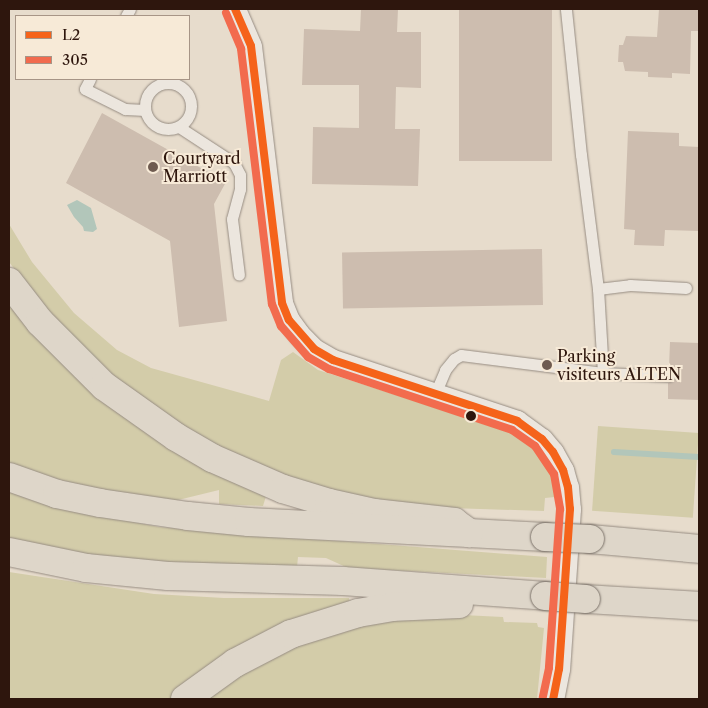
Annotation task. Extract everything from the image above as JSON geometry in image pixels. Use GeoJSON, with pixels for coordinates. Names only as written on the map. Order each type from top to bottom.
{"type":"FeatureCollection","features":[{"type":"Feature","properties":{"kind":"highway"},"geometry":{"type":"LineString","coordinates":[[9,282],[40,322],[104,386],[152,421],[212,458],[275,486],[329,503],[374,513],[454,522],[469,533]]}},
{"type":"Feature","properties":{"kind":"highway"},"geometry":{"type":"LineString","coordinates":[[9,476],[66,496],[170,514],[249,522],[590,539],[699,549]]}},
{"type":"Feature","properties":{"kind":"highway"},"geometry":{"type":"LineString","coordinates":[[9,552],[86,568],[168,576],[362,582],[699,606]]}},
{"type":"Feature","properties":{"kind":"highway"},"geometry":{"type":"LineString","coordinates":[[185,699],[242,659],[291,634],[326,622],[392,607],[430,604],[534,606],[545,596]]}},
{"type":"Feature","properties":{"kind":"street"},"geometry":{"type":"LineString","coordinates":[[235,9],[251,46],[282,303],[289,320],[299,334],[314,349],[334,360],[517,421],[528,428],[553,452],[563,470],[568,487],[570,509],[559,669],[554,699]]}},
{"type":"Feature","properties":{"kind":"lane"},"geometry":{"type":"LineString","coordinates":[[566,9],[581,155],[598,289],[603,373]]}},
{"type":"Feature","properties":{"kind":"lane"},"geometry":{"type":"LineString","coordinates":[[89,80],[84,89],[126,109],[145,110]]}},
{"type":"Feature","properties":{"kind":"lane"},"geometry":{"type":"LineString","coordinates":[[168,83],[182,87],[188,93],[191,108],[190,115],[179,127],[166,129],[158,127],[148,117],[145,110],[145,102],[153,88],[168,83]]}},
{"type":"Feature","properties":{"kind":"lane"},"geometry":{"type":"LineString","coordinates":[[179,127],[234,163],[240,175],[240,189],[232,220],[239,276]]}},
{"type":"Feature","properties":{"kind":"lane"},"geometry":{"type":"LineString","coordinates":[[598,289],[630,285],[686,288]]}},
{"type":"Feature","properties":{"kind":"lane"},"geometry":{"type":"LineString","coordinates":[[435,394],[444,370],[454,359],[461,355],[603,373],[669,376]]}},
{"type":"Feature","properties":{"kind":"shaded area"},"geometry":{"type":"Polygon","coordinates":[[[77,200],[91,208],[97,229],[93,232],[84,231],[67,205],[77,200]]]}},
{"type":"Feature","properties":{"kind":"shaded area"},"geometry":{"type":"Polygon","coordinates":[[[9,224],[32,262],[74,313],[117,350],[151,368],[269,401],[281,360],[293,352],[318,370],[499,428],[522,438],[539,453],[552,470],[555,497],[545,498],[544,511],[420,507],[345,495],[281,476],[215,448],[153,409],[98,365],[51,316],[9,262],[9,224]]]}},
{"type":"Feature","properties":{"kind":"shaded area"},"geometry":{"type":"Polygon","coordinates":[[[9,300],[267,493],[263,506],[219,504],[219,490],[174,501],[103,491],[49,477],[9,463],[9,300]]]}},
{"type":"Feature","properties":{"kind":"shaded area"},"geometry":{"type":"Polygon","coordinates":[[[598,426],[699,433],[693,518],[592,511],[598,426]]]}},
{"type":"Feature","properties":{"kind":"shaded area"},"geometry":{"type":"Polygon","coordinates":[[[9,489],[60,507],[159,527],[547,557],[546,578],[348,568],[326,558],[298,557],[297,567],[180,565],[75,554],[9,539],[9,489]]]}},
{"type":"Feature","properties":{"kind":"shaded area"},"geometry":{"type":"Polygon","coordinates":[[[9,572],[154,594],[224,598],[349,598],[350,606],[178,693],[171,699],[9,699],[9,572]]]}},
{"type":"Feature","properties":{"kind":"shaded area"},"geometry":{"type":"Polygon","coordinates":[[[442,614],[503,617],[504,622],[537,623],[538,627],[544,628],[537,699],[205,699],[236,677],[286,649],[339,630],[384,620],[442,614]]]}},
{"type":"Feature","properties":{"kind":"building"},"geometry":{"type":"Polygon","coordinates":[[[361,9],[398,9],[397,32],[421,32],[421,88],[396,87],[395,129],[420,129],[418,186],[312,184],[313,127],[359,128],[359,85],[302,85],[304,29],[360,31],[361,9]]]}},
{"type":"Feature","properties":{"kind":"building"},"geometry":{"type":"Polygon","coordinates":[[[459,9],[552,9],[552,161],[459,161],[459,9]]]}},
{"type":"Feature","properties":{"kind":"building"},"geometry":{"type":"Polygon","coordinates":[[[659,9],[699,9],[698,31],[691,31],[690,74],[672,73],[672,78],[648,77],[648,72],[625,71],[623,62],[618,62],[619,45],[623,45],[626,36],[657,37],[659,9]]]}},
{"type":"Feature","properties":{"kind":"building"},"geometry":{"type":"Polygon","coordinates":[[[102,113],[226,182],[214,204],[227,321],[179,327],[170,241],[66,183],[102,113]]]}},
{"type":"Feature","properties":{"kind":"building"},"geometry":{"type":"Polygon","coordinates":[[[628,131],[679,133],[679,146],[699,147],[699,231],[665,230],[664,246],[634,245],[635,230],[624,229],[628,131]]]}},
{"type":"Feature","properties":{"kind":"building"},"geometry":{"type":"Polygon","coordinates":[[[542,249],[543,305],[343,308],[342,252],[542,249]]]}},
{"type":"Feature","properties":{"kind":"building"},"geometry":{"type":"Polygon","coordinates":[[[670,342],[699,343],[699,400],[668,399],[668,383],[675,380],[676,376],[673,370],[669,368],[670,342]]]}},
{"type":"Feature","properties":{"kind":"waterway"},"geometry":{"type":"LineString","coordinates":[[614,452],[699,457]]}},
{"type":"Feature","properties":{"kind":"transit line","name":"L2"},"geometry":{"type":"LineString","coordinates":[[235,9],[251,46],[282,303],[289,320],[314,349],[333,360],[517,421],[542,439],[553,452],[563,470],[568,487],[570,509],[559,669],[553,699]]}},
{"type":"Feature","properties":{"kind":"transit line","name":"305"},"geometry":{"type":"LineString","coordinates":[[226,13],[241,49],[272,304],[281,326],[308,357],[329,369],[512,430],[535,446],[554,474],[560,509],[549,668],[543,697]]}},
{"type":"Feature","properties":{"kind":"place","name":"Courtyard Marriott"},"geometry":{"type":"Point","coordinates":[153,167]}},
{"type":"Feature","properties":{"kind":"place","name":"Parking visiteurs ALTEN"},"geometry":{"type":"Point","coordinates":[547,365]}}]}
